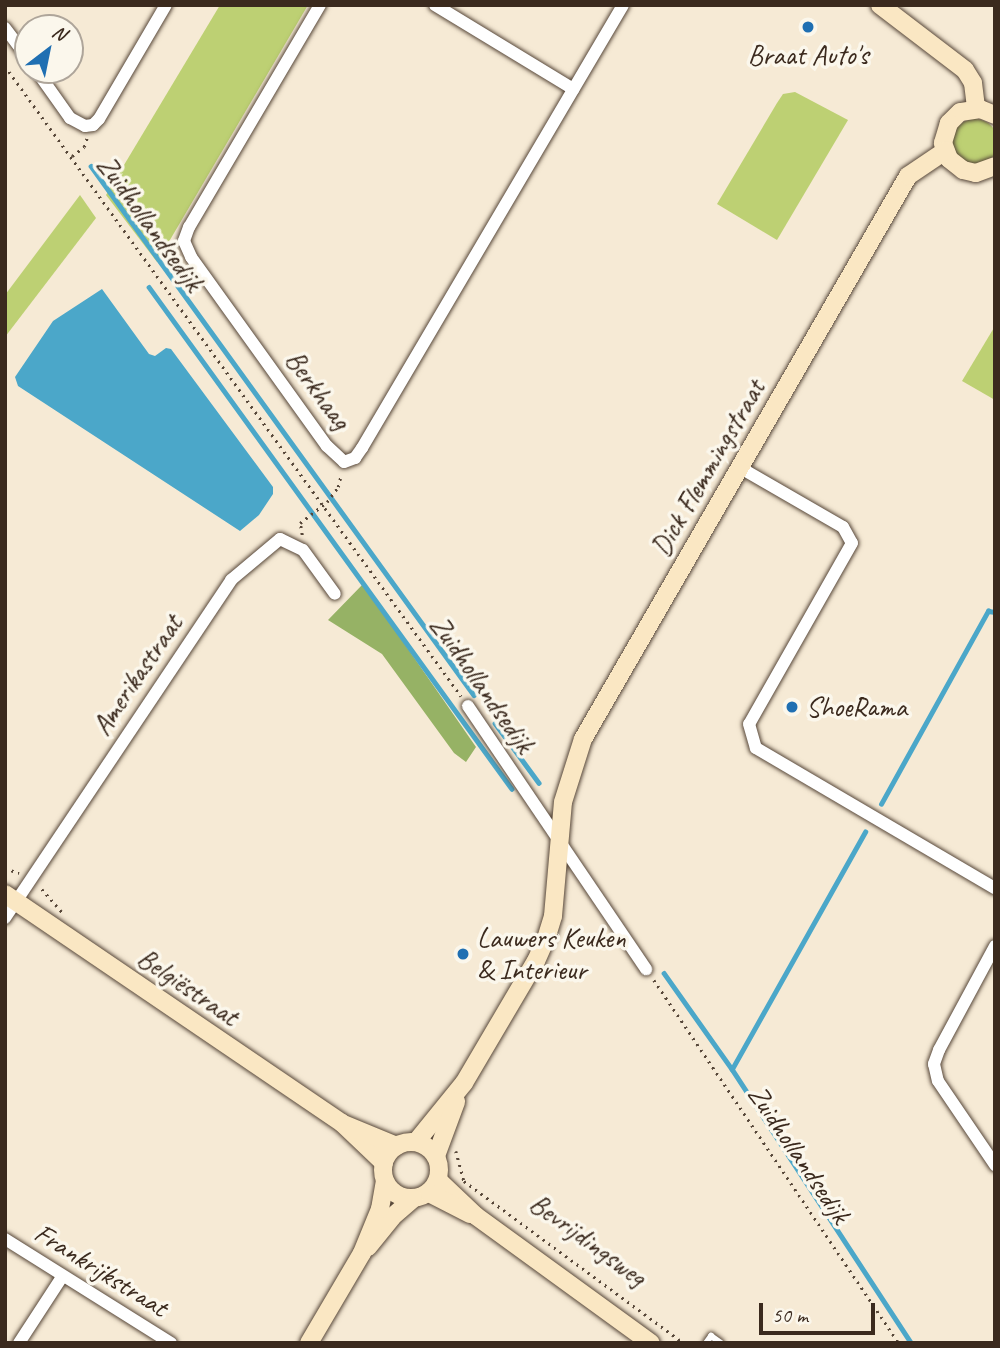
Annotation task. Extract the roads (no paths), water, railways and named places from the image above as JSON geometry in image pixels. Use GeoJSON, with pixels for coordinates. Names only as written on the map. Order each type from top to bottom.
{"type":"FeatureCollection","features":[{"type":"Feature","properties":{"kind":"street"},"geometry":{"type":"LineString","coordinates":[[46,84],[70,118],[89,127],[99,119],[166,5]]}},
{"type":"Feature","properties":{"kind":"street","name":"Berkhaag"},"geometry":{"type":"LineString","coordinates":[[320,5],[189,227],[184,241],[191,257],[327,446],[344,462],[355,458],[362,448],[623,5]]}},
{"type":"Feature","properties":{"kind":"street"},"geometry":{"type":"LineString","coordinates":[[435,5],[573,89]]}},
{"type":"Feature","properties":{"kind":"street"},"geometry":{"type":"LineString","coordinates":[[880,5],[965,70],[973,83],[976,108]]}},
{"type":"Feature","properties":{"kind":"street"},"geometry":{"type":"LineString","coordinates":[[994,168],[976,173],[963,170],[952,162],[945,150],[944,134],[951,120],[964,110],[976,108],[995,115]]}},
{"type":"Feature","properties":{"kind":"street","name":"Dick Flemmingstraat"},"geometry":{"type":"LineString","coordinates":[[464,1083],[537,961],[546,939],[553,916],[563,802],[583,739],[908,176],[945,150]]}},
{"type":"Feature","properties":{"kind":"street"},"geometry":{"type":"LineString","coordinates":[[739,467],[843,527],[852,543],[749,724],[756,748],[995,888]]}},
{"type":"Feature","properties":{"kind":"street","name":"Amerikastraat"},"geometry":{"type":"LineString","coordinates":[[5,918],[10,898],[231,580],[280,540],[303,550],[335,594]]}},
{"type":"Feature","properties":{"kind":"street","name":"Zuidhollandsedijk"},"geometry":{"type":"LineString","coordinates":[[468,706],[559,836],[646,969]]}},
{"type":"Feature","properties":{"kind":"street","name":"Belgiëstraat"},"geometry":{"type":"LineString","coordinates":[[10,898],[342,1123],[397,1146]]}},
{"type":"Feature","properties":{"kind":"street"},"geometry":{"type":"LineString","coordinates":[[995,946],[934,1064],[938,1081],[995,1165]]}},
{"type":"Feature","properties":{"kind":"street"},"geometry":{"type":"LineString","coordinates":[[416,1142],[464,1083]]}},
{"type":"Feature","properties":{"kind":"street"},"geometry":{"type":"LineString","coordinates":[[436,1156],[464,1083]]}},
{"type":"Feature","properties":{"kind":"street","name":"Belgiëstraat"},"geometry":{"type":"LineString","coordinates":[[342,1123],[384,1172]]}},
{"type":"Feature","properties":{"kind":"street"},"geometry":{"type":"LineString","coordinates":[[309,1343],[362,1253],[380,1209],[384,1172],[397,1146],[416,1142],[426,1146],[436,1156],[440,1172],[427,1191],[392,1217],[375,1242],[362,1253]]}},
{"type":"Feature","properties":{"kind":"street"},"geometry":{"type":"LineString","coordinates":[[384,1172],[397,1195],[427,1191]]}},
{"type":"Feature","properties":{"kind":"street","name":"Bevrijdingsweg"},"geometry":{"type":"LineString","coordinates":[[427,1191],[477,1216],[651,1343]]}},
{"type":"Feature","properties":{"kind":"street","name":"Frankrijkstraat"},"geometry":{"type":"LineString","coordinates":[[5,1239],[171,1343]]}},
{"type":"Feature","properties":{"kind":"street"},"geometry":{"type":"LineString","coordinates":[[19,1343],[62,1277]]}},
{"type":"Feature","properties":{"kind":"lane"},"geometry":{"type":"LineString","coordinates":[[706,1343],[711,1336],[721,1343]]}},
{"type":"Feature","properties":{"kind":"water"},"geometry":{"type":"Polygon","coordinates":[[[102,289],[149,354],[155,356],[166,348],[171,349],[273,487],[273,494],[259,515],[240,531],[18,386],[15,377],[53,321],[102,289]]]}},
{"type":"Feature","properties":{"kind":"waterway"},"geometry":{"type":"LineString","coordinates":[[91,166],[474,695]]}},
{"type":"Feature","properties":{"kind":"waterway"},"geometry":{"type":"LineString","coordinates":[[149,287],[512,789]]}},
{"type":"Feature","properties":{"kind":"waterway"},"geometry":{"type":"LineString","coordinates":[[881,804],[988,611],[995,612]]}},
{"type":"Feature","properties":{"kind":"waterway"},"geometry":{"type":"LineString","coordinates":[[495,723],[539,783]]}},
{"type":"Feature","properties":{"kind":"waterway"},"geometry":{"type":"LineString","coordinates":[[732,1069],[865,832]]}},
{"type":"Feature","properties":{"kind":"waterway"},"geometry":{"type":"LineString","coordinates":[[664,973],[732,1069],[911,1343]]}},
{"type":"Feature","properties":{"kind":"place","name":"Braat Auto's"},"geometry":{"type":"Point","coordinates":[808,27]}},
{"type":"Feature","properties":{"kind":"place","name":"ShoeRama"},"geometry":{"type":"Point","coordinates":[792,707]}},
{"type":"Feature","properties":{"kind":"place","name":"Lauwers Keuken & Interieur"},"geometry":{"type":"Point","coordinates":[463,954]}}]}
